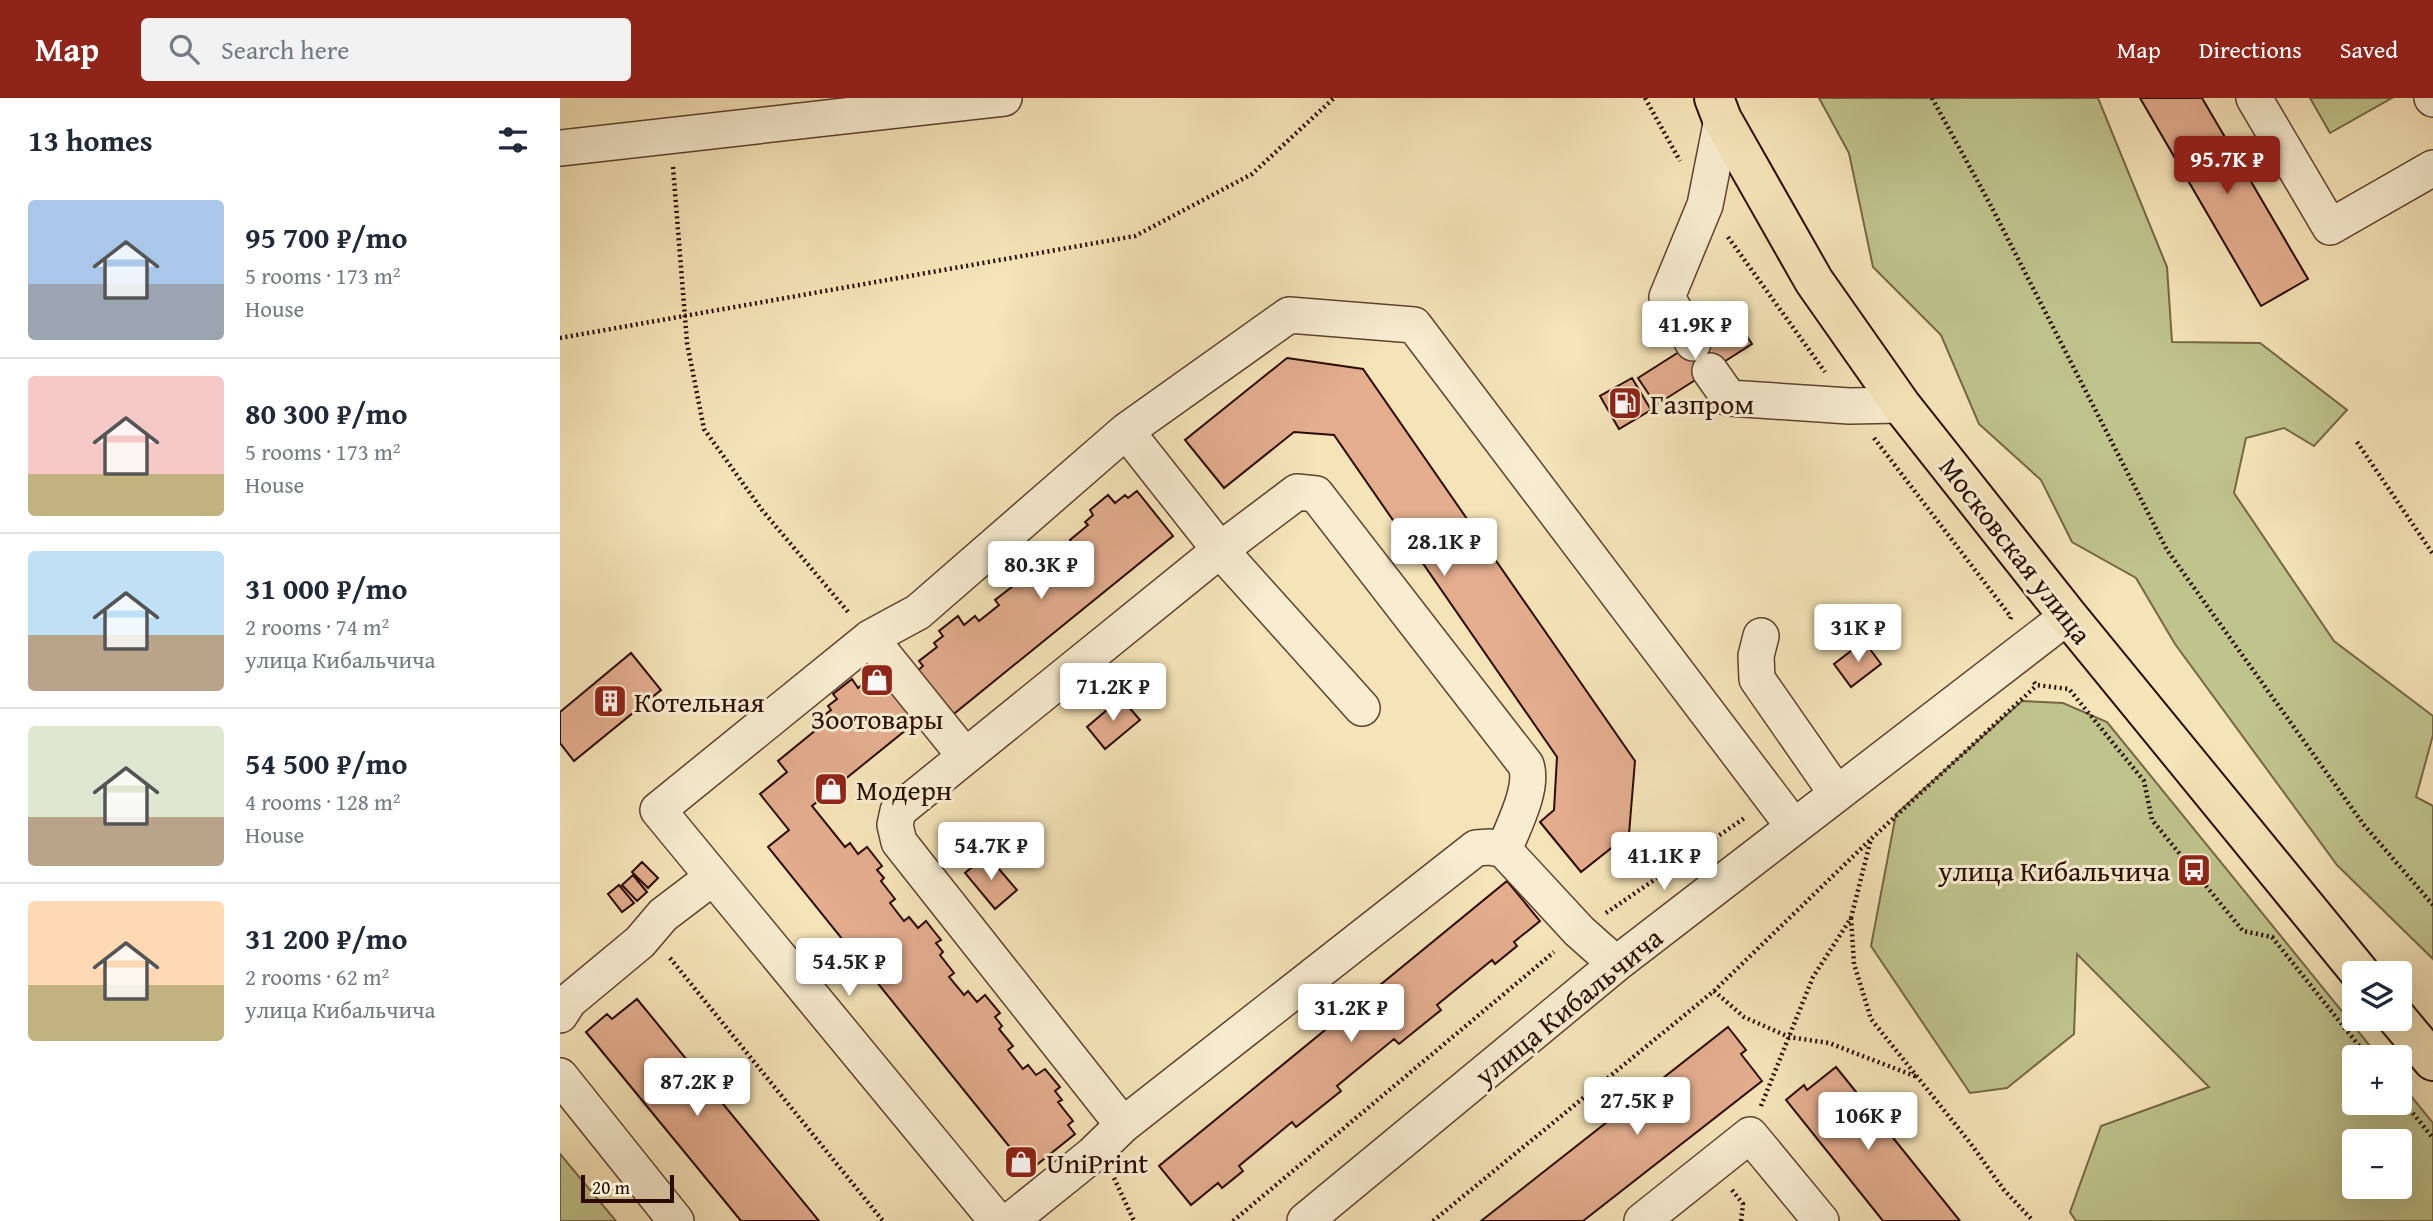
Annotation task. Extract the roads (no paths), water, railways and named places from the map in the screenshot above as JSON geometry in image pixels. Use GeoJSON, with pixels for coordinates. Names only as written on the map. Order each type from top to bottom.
{"type":"FeatureCollection","features":[{"type":"Feature","properties":{"kind":"main road","name":"Московская улица"},"geometry":{"type":"LineString","coordinates":[[1718,109],[1814,281],[1901,405],[2068,616],[2350,961]]}},
{"type":"Feature","properties":{"kind":"main road"},"geometry":{"type":"LineString","coordinates":[[2409,1031],[2433,1061]]}},
{"type":"Feature","properties":{"kind":"street"},"geometry":{"type":"LineString","coordinates":[[560,148],[1004,98]]}},
{"type":"Feature","properties":{"kind":"street"},"geometry":{"type":"LineString","coordinates":[[2254,98],[2330,227],[2433,168]]}},
{"type":"Feature","properties":{"kind":"street"},"geometry":{"type":"LineString","coordinates":[[1718,109],[1705,205],[1667,297],[1702,357],[1729,398],[1849,406],[1901,405]]}},
{"type":"Feature","properties":{"kind":"street"},"geometry":{"type":"LineString","coordinates":[[997,1221],[658,810],[870,638],[918,612],[1126,431],[1289,315],[1415,325],[1794,827]]}},
{"type":"Feature","properties":{"kind":"street"},"geometry":{"type":"LineString","coordinates":[[1126,431],[1220,550],[1362,708]]}},
{"type":"Feature","properties":{"kind":"street"},"geometry":{"type":"LineString","coordinates":[[1123,1125],[899,842],[895,825],[898,811],[1220,550],[1297,492],[1317,494],[1526,765],[1529,774],[1528,787],[1504,850]]}},
{"type":"Feature","properties":{"kind":"street","name":"улица Кибальчича"},"geometry":{"type":"LineString","coordinates":[[1305,1221],[1616,964],[2068,616]]}},
{"type":"Feature","properties":{"kind":"street"},"geometry":{"type":"LineString","coordinates":[[1760,636],[1756,656],[1757,679],[1837,794]]}},
{"type":"Feature","properties":{"kind":"street"},"geometry":{"type":"LineString","coordinates":[[870,638],[965,756]]}},
{"type":"Feature","properties":{"kind":"street"},"geometry":{"type":"LineString","coordinates":[[1010,1221],[1092,1155],[1123,1125],[1476,848],[1504,850],[1579,931],[1616,964]]}},
{"type":"Feature","properties":{"kind":"street"},"geometry":{"type":"LineString","coordinates":[[563,1002],[640,942],[663,915],[713,877]]}},
{"type":"Feature","properties":{"kind":"street"},"geometry":{"type":"LineString","coordinates":[[560,1076],[676,1221]]}},
{"type":"Feature","properties":{"kind":"street"},"geometry":{"type":"LineString","coordinates":[[1642,1221],[1749,1135],[1821,1221]]}},
{"type":"Feature","properties":{"kind":"place","name":"Газпром"},"geometry":{"type":"Point","coordinates":[1625,403]}},
{"type":"Feature","properties":{"kind":"place","name":"Зоотовары"},"geometry":{"type":"Point","coordinates":[877,680]}},
{"type":"Feature","properties":{"kind":"place","name":"Котельная"},"geometry":{"type":"Point","coordinates":[610,701]}},
{"type":"Feature","properties":{"kind":"place","name":"Модерн"},"geometry":{"type":"Point","coordinates":[831,789]}},
{"type":"Feature","properties":{"kind":"place","name":"улица Кибальчича"},"geometry":{"type":"Point","coordinates":[2194,870]}},
{"type":"Feature","properties":{"kind":"place","name":"UniPrint"},"geometry":{"type":"Point","coordinates":[1021,1162]}}]}
